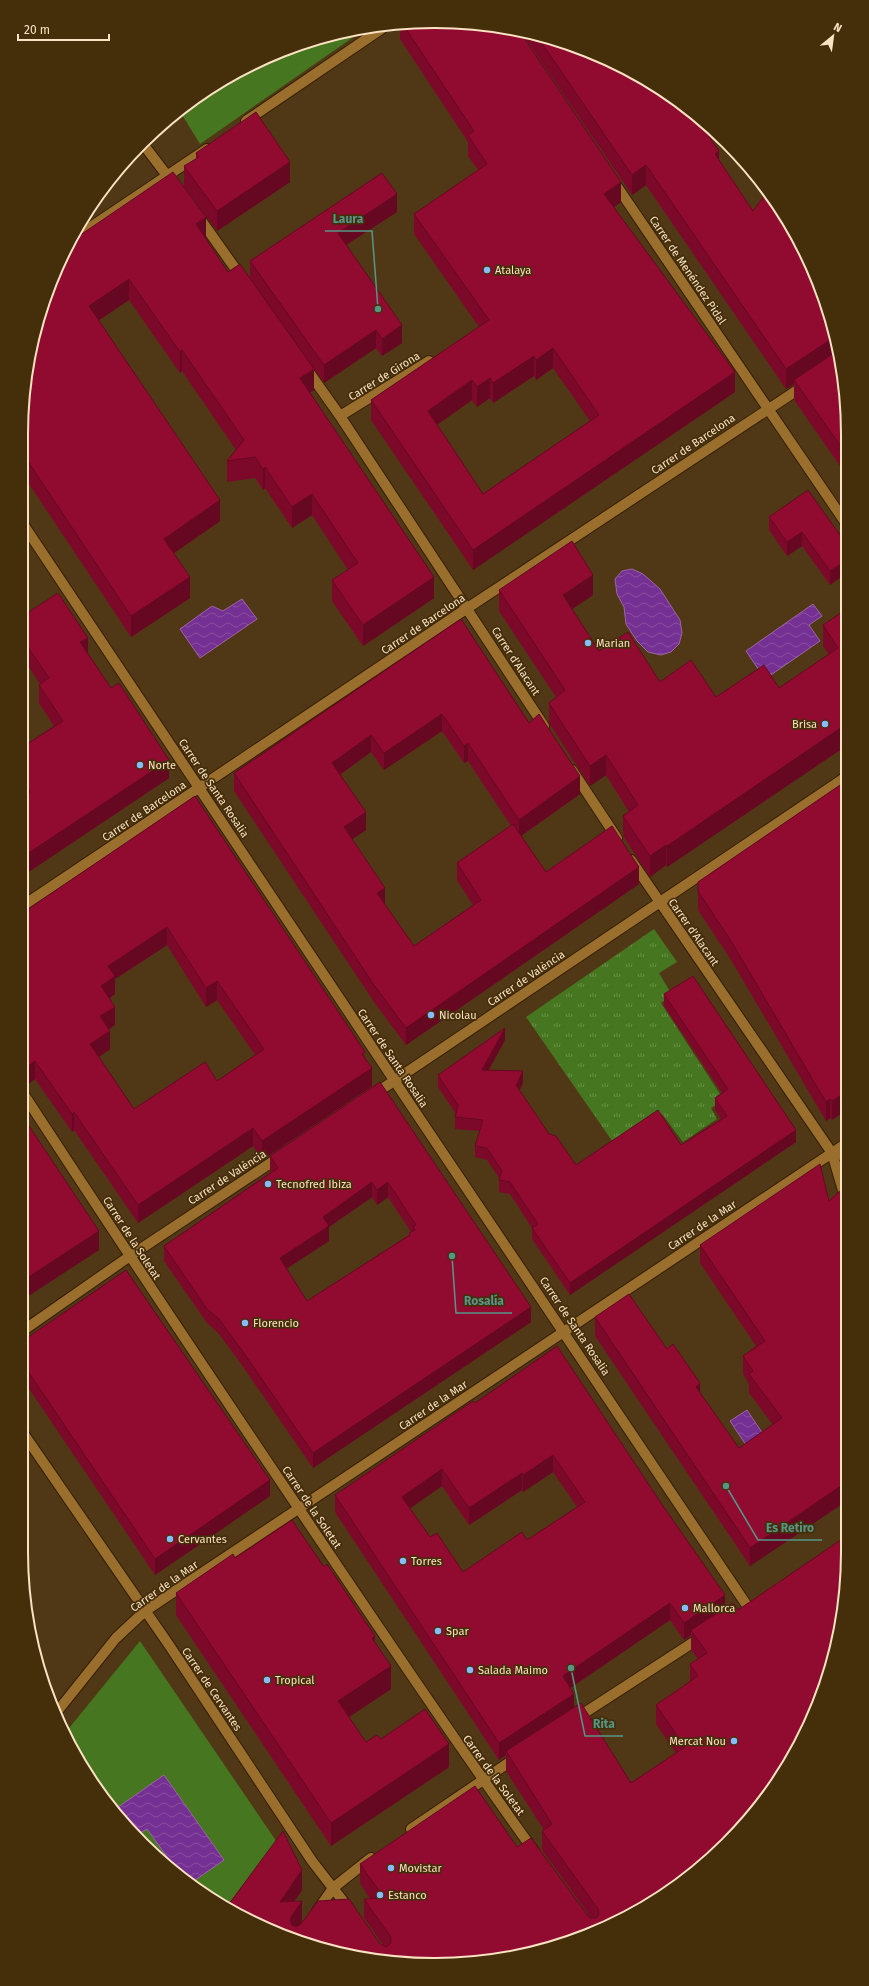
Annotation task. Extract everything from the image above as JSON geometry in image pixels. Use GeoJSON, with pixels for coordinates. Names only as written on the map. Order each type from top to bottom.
{"type":"FeatureCollection","features":[{"type":"Feature","properties":{"kind":"street"},"geometry":{"type":"LineString","coordinates":[[235,129],[376,32]]}},
{"type":"Feature","properties":{"kind":"street"},"geometry":{"type":"LineString","coordinates":[[81,234],[216,142]]}},
{"type":"Feature","properties":{"kind":"street"},"geometry":{"type":"LineString","coordinates":[[145,149],[180,193]]}},
{"type":"Feature","properties":{"kind":"street","name":"Carrer de Menéndez Pidal"},"geometry":{"type":"LineString","coordinates":[[608,173],[841,516]]}},
{"type":"Feature","properties":{"kind":"street"},"geometry":{"type":"LineString","coordinates":[[194,211],[249,288]]}},
{"type":"Feature","properties":{"kind":"street","name":"Carrer de Girona"},"geometry":{"type":"LineString","coordinates":[[340,416],[440,355]]}},
{"type":"Feature","properties":{"kind":"street","name":"Carrer d'Alacant"},"geometry":{"type":"LineString","coordinates":[[299,359],[340,416],[550,735]]}},
{"type":"Feature","properties":{"kind":"street","name":"Carrer de Barcelona"},"geometry":{"type":"LineString","coordinates":[[28,902],[813,379]]}},
{"type":"Feature","properties":{"kind":"street","name":"Carrer de Santa Rosalia"},"geometry":{"type":"LineString","coordinates":[[28,531],[394,1081],[751,1605],[737,1614]]}},
{"type":"Feature","properties":{"kind":"street","name":"Carrer d'Alacant"},"geometry":{"type":"LineString","coordinates":[[567,762],[659,904],[832,1153],[841,1184]]}},
{"type":"Feature","properties":{"kind":"street","name":"Carrer de València"},"geometry":{"type":"LineString","coordinates":[[362,1102],[841,780]]}},
{"type":"Feature","properties":{"kind":"street","name":"Carrer de la Soletat"},"geometry":{"type":"LineString","coordinates":[[28,1101],[299,1509],[482,1780],[539,1858]]}},
{"type":"Feature","properties":{"kind":"street","name":"Carrer de la Mar"},"geometry":{"type":"LineString","coordinates":[[60,1708],[116,1638],[145,1611],[841,1147]]}},
{"type":"Feature","properties":{"kind":"street","name":"Carrer de València"},"geometry":{"type":"LineString","coordinates":[[28,1327],[130,1256],[290,1150]]}},
{"type":"Feature","properties":{"kind":"street"},"geometry":{"type":"LineString","coordinates":[[832,1153],[841,1155]]}},
{"type":"Feature","properties":{"kind":"street","name":"Carrer de Cervantes"},"geometry":{"type":"LineString","coordinates":[[28,1440],[145,1611],[312,1861],[355,1916]]}},
{"type":"Feature","properties":{"kind":"street"},"geometry":{"type":"LineString","coordinates":[[567,1724],[714,1629]]}},
{"type":"Feature","properties":{"kind":"street"},"geometry":{"type":"LineString","coordinates":[[400,1837],[527,1750]]}},
{"type":"Feature","properties":{"kind":"street"},"geometry":{"type":"LineString","coordinates":[[311,1919],[333,1888],[382,1850]]}},
{"type":"Feature","properties":{"kind":"green space"},"geometry":{"type":"Polygon","coordinates":[[[355,36],[200,144],[182,116],[187,112],[231,82],[279,59],[329,42],[355,36]]]}},
{"type":"Feature","properties":{"kind":"green space"},"geometry":{"type":"Polygon","coordinates":[[[654,929],[677,962],[659,973],[672,995],[661,1003],[724,1100],[711,1108],[717,1119],[683,1142],[662,1114],[615,1145],[526,1017],[654,929]]]}},
{"type":"Feature","properties":{"kind":"green space"},"geometry":{"type":"Polygon","coordinates":[[[140,1641],[283,1851],[241,1909],[231,1904],[187,1874],[147,1839],[112,1799],[82,1755],[69,1728],[140,1641]]]}},
{"type":"Feature","properties":{"kind":"water"},"geometry":{"type":"Polygon","coordinates":[[[632,569],[643,574],[660,589],[680,620],[682,633],[679,644],[671,652],[661,655],[648,652],[637,641],[626,624],[624,607],[617,594],[615,579],[622,571],[632,569]]]}},
{"type":"Feature","properties":{"kind":"water"},"geometry":{"type":"Polygon","coordinates":[[[242,599],[257,619],[200,658],[180,629],[212,606],[223,611],[242,599]]]}},
{"type":"Feature","properties":{"kind":"water"},"geometry":{"type":"Polygon","coordinates":[[[813,604],[822,616],[809,625],[820,641],[765,679],[746,651],[813,604]]]}},
{"type":"Feature","properties":{"kind":"water"},"geometry":{"type":"Polygon","coordinates":[[[747,1410],[767,1440],[750,1451],[730,1421],[747,1410]]]}},
{"type":"Feature","properties":{"kind":"water"},"geometry":{"type":"Polygon","coordinates":[[[164,1775],[224,1860],[196,1880],[169,1859],[147,1829],[141,1833],[118,1807],[164,1775]]]}},
{"type":"Feature","properties":{"kind":"building"},"geometry":{"type":"Polygon","coordinates":[[[434,28],[488,31],[524,38],[621,182],[604,194],[735,372],[473,550],[371,400],[489,320],[414,214],[487,164],[468,135],[474,131],[406,29],[434,28]],[[553,348],[536,360],[534,356],[493,383],[490,378],[477,387],[472,380],[428,411],[483,494],[599,415],[553,348]]]}},
{"type":"Feature","properties":{"kind":"building"},"geometry":{"type":"Polygon","coordinates":[[[541,42],[590,59],[638,82],[682,112],[705,131],[719,151],[715,154],[753,211],[764,197],[787,231],[810,279],[830,340],[786,369],[646,165],[632,175],[541,42]]]}},
{"type":"Feature","properties":{"kind":"building"},"geometry":{"type":"Polygon","coordinates":[[[256,112],[290,162],[217,211],[184,166],[199,157],[196,153],[256,112]]]}},
{"type":"Feature","properties":{"kind":"building"},"geometry":{"type":"Polygon","coordinates":[[[173,172],[206,217],[196,224],[228,272],[240,264],[314,369],[300,378],[434,577],[363,625],[332,580],[358,563],[312,494],[292,507],[265,467],[263,469],[255,457],[227,461],[244,440],[182,350],[180,352],[129,279],[89,306],[220,500],[164,539],[190,577],[131,616],[28,462],[31,381],[36,355],[42,329],[59,279],[80,235],[173,172]]]}},
{"type":"Feature","properties":{"kind":"building"},"geometry":{"type":"Polygon","coordinates":[[[382,173],[397,194],[338,233],[402,325],[382,339],[376,330],[324,365],[250,261],[382,173]]]}},
{"type":"Feature","properties":{"kind":"building"},"geometry":{"type":"Polygon","coordinates":[[[833,354],[838,381],[841,446],[794,380],[833,354]]]}},
{"type":"Feature","properties":{"kind":"building"},"geometry":{"type":"Polygon","coordinates":[[[808,490],[841,536],[841,564],[830,571],[802,532],[787,542],[769,517],[808,490]]]}},
{"type":"Feature","properties":{"kind":"building"},"geometry":{"type":"Polygon","coordinates":[[[572,541],[593,575],[563,595],[599,651],[628,632],[660,682],[691,660],[716,697],[764,665],[779,688],[838,648],[823,625],[841,613],[841,728],[650,856],[623,816],[638,805],[606,755],[590,766],[549,703],[565,690],[499,590],[572,541]]]}},
{"type":"Feature","properties":{"kind":"building"},"geometry":{"type":"Polygon","coordinates":[[[58,593],[88,638],[80,642],[111,688],[119,683],[169,760],[28,853],[28,793],[30,792],[28,789],[28,744],[63,721],[39,685],[49,678],[28,647],[28,612],[58,593]]]}},
{"type":"Feature","properties":{"kind":"building"},"geometry":{"type":"Polygon","coordinates":[[[461,619],[529,723],[539,714],[580,776],[519,820],[468,743],[464,746],[442,714],[384,753],[371,735],[332,763],[366,812],[344,827],[385,888],[377,893],[414,946],[481,900],[457,863],[513,824],[546,872],[612,826],[639,867],[406,1028],[374,985],[234,773],[461,619]]]}},
{"type":"Feature","properties":{"kind":"building"},"geometry":{"type":"Polygon","coordinates":[[[841,784],[841,1095],[832,1101],[830,1099],[826,1102],[731,941],[698,891],[698,882],[841,784]]]}},
{"type":"Feature","properties":{"kind":"building"},"geometry":{"type":"Polygon","coordinates":[[[195,796],[365,1052],[362,1054],[372,1068],[262,1141],[253,1128],[138,1205],[74,1112],[72,1114],[35,1061],[28,1066],[28,909],[195,796]],[[167,927],[108,966],[115,976],[101,986],[115,1007],[100,1016],[110,1031],[90,1044],[134,1109],[205,1062],[217,1081],[264,1049],[217,981],[206,988],[167,927]]]}},
{"type":"Feature","properties":{"kind":"building"},"geometry":{"type":"Polygon","coordinates":[[[693,976],[796,1130],[570,1283],[532,1228],[538,1224],[510,1182],[499,1180],[502,1171],[487,1148],[475,1146],[483,1120],[455,1117],[458,1105],[438,1075],[505,1028],[482,1070],[523,1071],[516,1085],[549,1134],[556,1136],[576,1165],[658,1110],[681,1145],[727,1116],[715,1098],[728,1089],[664,994],[693,976]]]}},
{"type":"Feature","properties":{"kind":"building"},"geometry":{"type":"Polygon","coordinates":[[[380,1082],[531,1307],[313,1453],[241,1349],[219,1319],[207,1309],[164,1246],[278,1168],[270,1156],[380,1082]],[[372,1182],[323,1217],[329,1226],[280,1258],[307,1301],[410,1235],[409,1233],[415,1230],[413,1227],[416,1225],[388,1182],[377,1190],[372,1182]]]}},
{"type":"Feature","properties":{"kind":"building"},"geometry":{"type":"Polygon","coordinates":[[[28,1124],[99,1231],[28,1277],[28,1124]]]}},
{"type":"Feature","properties":{"kind":"building"},"geometry":{"type":"Polygon","coordinates":[[[820,1164],[829,1201],[841,1190],[841,1486],[750,1548],[595,1317],[629,1294],[667,1349],[673,1344],[700,1383],[696,1387],[739,1448],[782,1418],[749,1374],[753,1371],[743,1356],[765,1341],[700,1245],[820,1164]]]}},
{"type":"Feature","properties":{"kind":"building"},"geometry":{"type":"Polygon","coordinates":[[[126,1270],[270,1480],[155,1559],[28,1371],[28,1337],[126,1270]]]}},
{"type":"Feature","properties":{"kind":"building"},"geometry":{"type":"Polygon","coordinates":[[[557,1346],[661,1503],[725,1595],[684,1623],[670,1603],[563,1676],[574,1694],[499,1743],[335,1495],[473,1401],[475,1403],[557,1346]],[[553,1455],[523,1475],[522,1473],[469,1508],[442,1469],[402,1497],[430,1537],[437,1533],[463,1572],[522,1532],[527,1540],[585,1502],[553,1455]]]}},
{"type":"Feature","properties":{"kind":"building"},"geometry":{"type":"Polygon","coordinates":[[[292,1520],[324,1567],[327,1564],[375,1636],[372,1638],[391,1666],[338,1701],[366,1742],[377,1735],[381,1739],[425,1709],[449,1744],[331,1823],[176,1593],[233,1554],[235,1558],[292,1520]]]}},
{"type":"Feature","properties":{"kind":"building"},"geometry":{"type":"Polygon","coordinates":[[[841,1540],[838,1605],[827,1657],[810,1707],[787,1755],[757,1799],[722,1839],[682,1874],[638,1904],[590,1927],[540,1944],[488,1955],[434,1958],[381,1955],[329,1944],[279,1927],[230,1903],[283,1831],[302,1870],[280,1902],[302,1901],[291,1917],[290,1920],[292,1925],[296,1927],[301,1924],[318,1901],[349,1899],[380,1944],[386,1947],[391,1943],[391,1937],[364,1899],[384,1898],[360,1864],[475,1786],[517,1847],[531,1838],[588,1916],[591,1918],[596,1918],[599,1915],[598,1909],[542,1831],[552,1824],[506,1751],[581,1703],[631,1783],[685,1747],[656,1705],[698,1676],[690,1664],[707,1653],[691,1630],[733,1603],[738,1610],[841,1540]]]}},
{"type":"Feature","properties":{"kind":"place","name":"Atalaya"},"geometry":{"type":"Point","coordinates":[487,270]}},
{"type":"Feature","properties":{"kind":"place","name":"Laura"},"geometry":{"type":"Point","coordinates":[378,309]}},
{"type":"Feature","properties":{"kind":"place","name":"Marian"},"geometry":{"type":"Point","coordinates":[588,643]}},
{"type":"Feature","properties":{"kind":"place","name":"Brisa"},"geometry":{"type":"Point","coordinates":[825,724]}},
{"type":"Feature","properties":{"kind":"place","name":"Norte"},"geometry":{"type":"Point","coordinates":[140,765]}},
{"type":"Feature","properties":{"kind":"place","name":"Nicolau"},"geometry":{"type":"Point","coordinates":[431,1015]}},
{"type":"Feature","properties":{"kind":"place","name":"Tecnofred Ibiza"},"geometry":{"type":"Point","coordinates":[268,1184]}},
{"type":"Feature","properties":{"kind":"place","name":"Rosalía"},"geometry":{"type":"Point","coordinates":[452,1256]}},
{"type":"Feature","properties":{"kind":"place","name":"Florencio"},"geometry":{"type":"Point","coordinates":[245,1323]}},
{"type":"Feature","properties":{"kind":"place","name":"Es Retiro"},"geometry":{"type":"Point","coordinates":[726,1486]}},
{"type":"Feature","properties":{"kind":"place","name":"Cervantes"},"geometry":{"type":"Point","coordinates":[170,1539]}},
{"type":"Feature","properties":{"kind":"place","name":"Torres"},"geometry":{"type":"Point","coordinates":[403,1561]}},
{"type":"Feature","properties":{"kind":"place","name":"Mallorca"},"geometry":{"type":"Point","coordinates":[685,1608]}},
{"type":"Feature","properties":{"kind":"place","name":"Spar"},"geometry":{"type":"Point","coordinates":[438,1631]}},
{"type":"Feature","properties":{"kind":"place","name":"Rita"},"geometry":{"type":"Point","coordinates":[571,1668]}},
{"type":"Feature","properties":{"kind":"place","name":"Salada Maimo"},"geometry":{"type":"Point","coordinates":[470,1670]}},
{"type":"Feature","properties":{"kind":"place","name":"Tropical"},"geometry":{"type":"Point","coordinates":[267,1680]}},
{"type":"Feature","properties":{"kind":"place","name":"Mercat Nou"},"geometry":{"type":"Point","coordinates":[734,1741]}},
{"type":"Feature","properties":{"kind":"place","name":"Movistar"},"geometry":{"type":"Point","coordinates":[391,1868]}},
{"type":"Feature","properties":{"kind":"place","name":"Estanco"},"geometry":{"type":"Point","coordinates":[380,1895]}}]}
